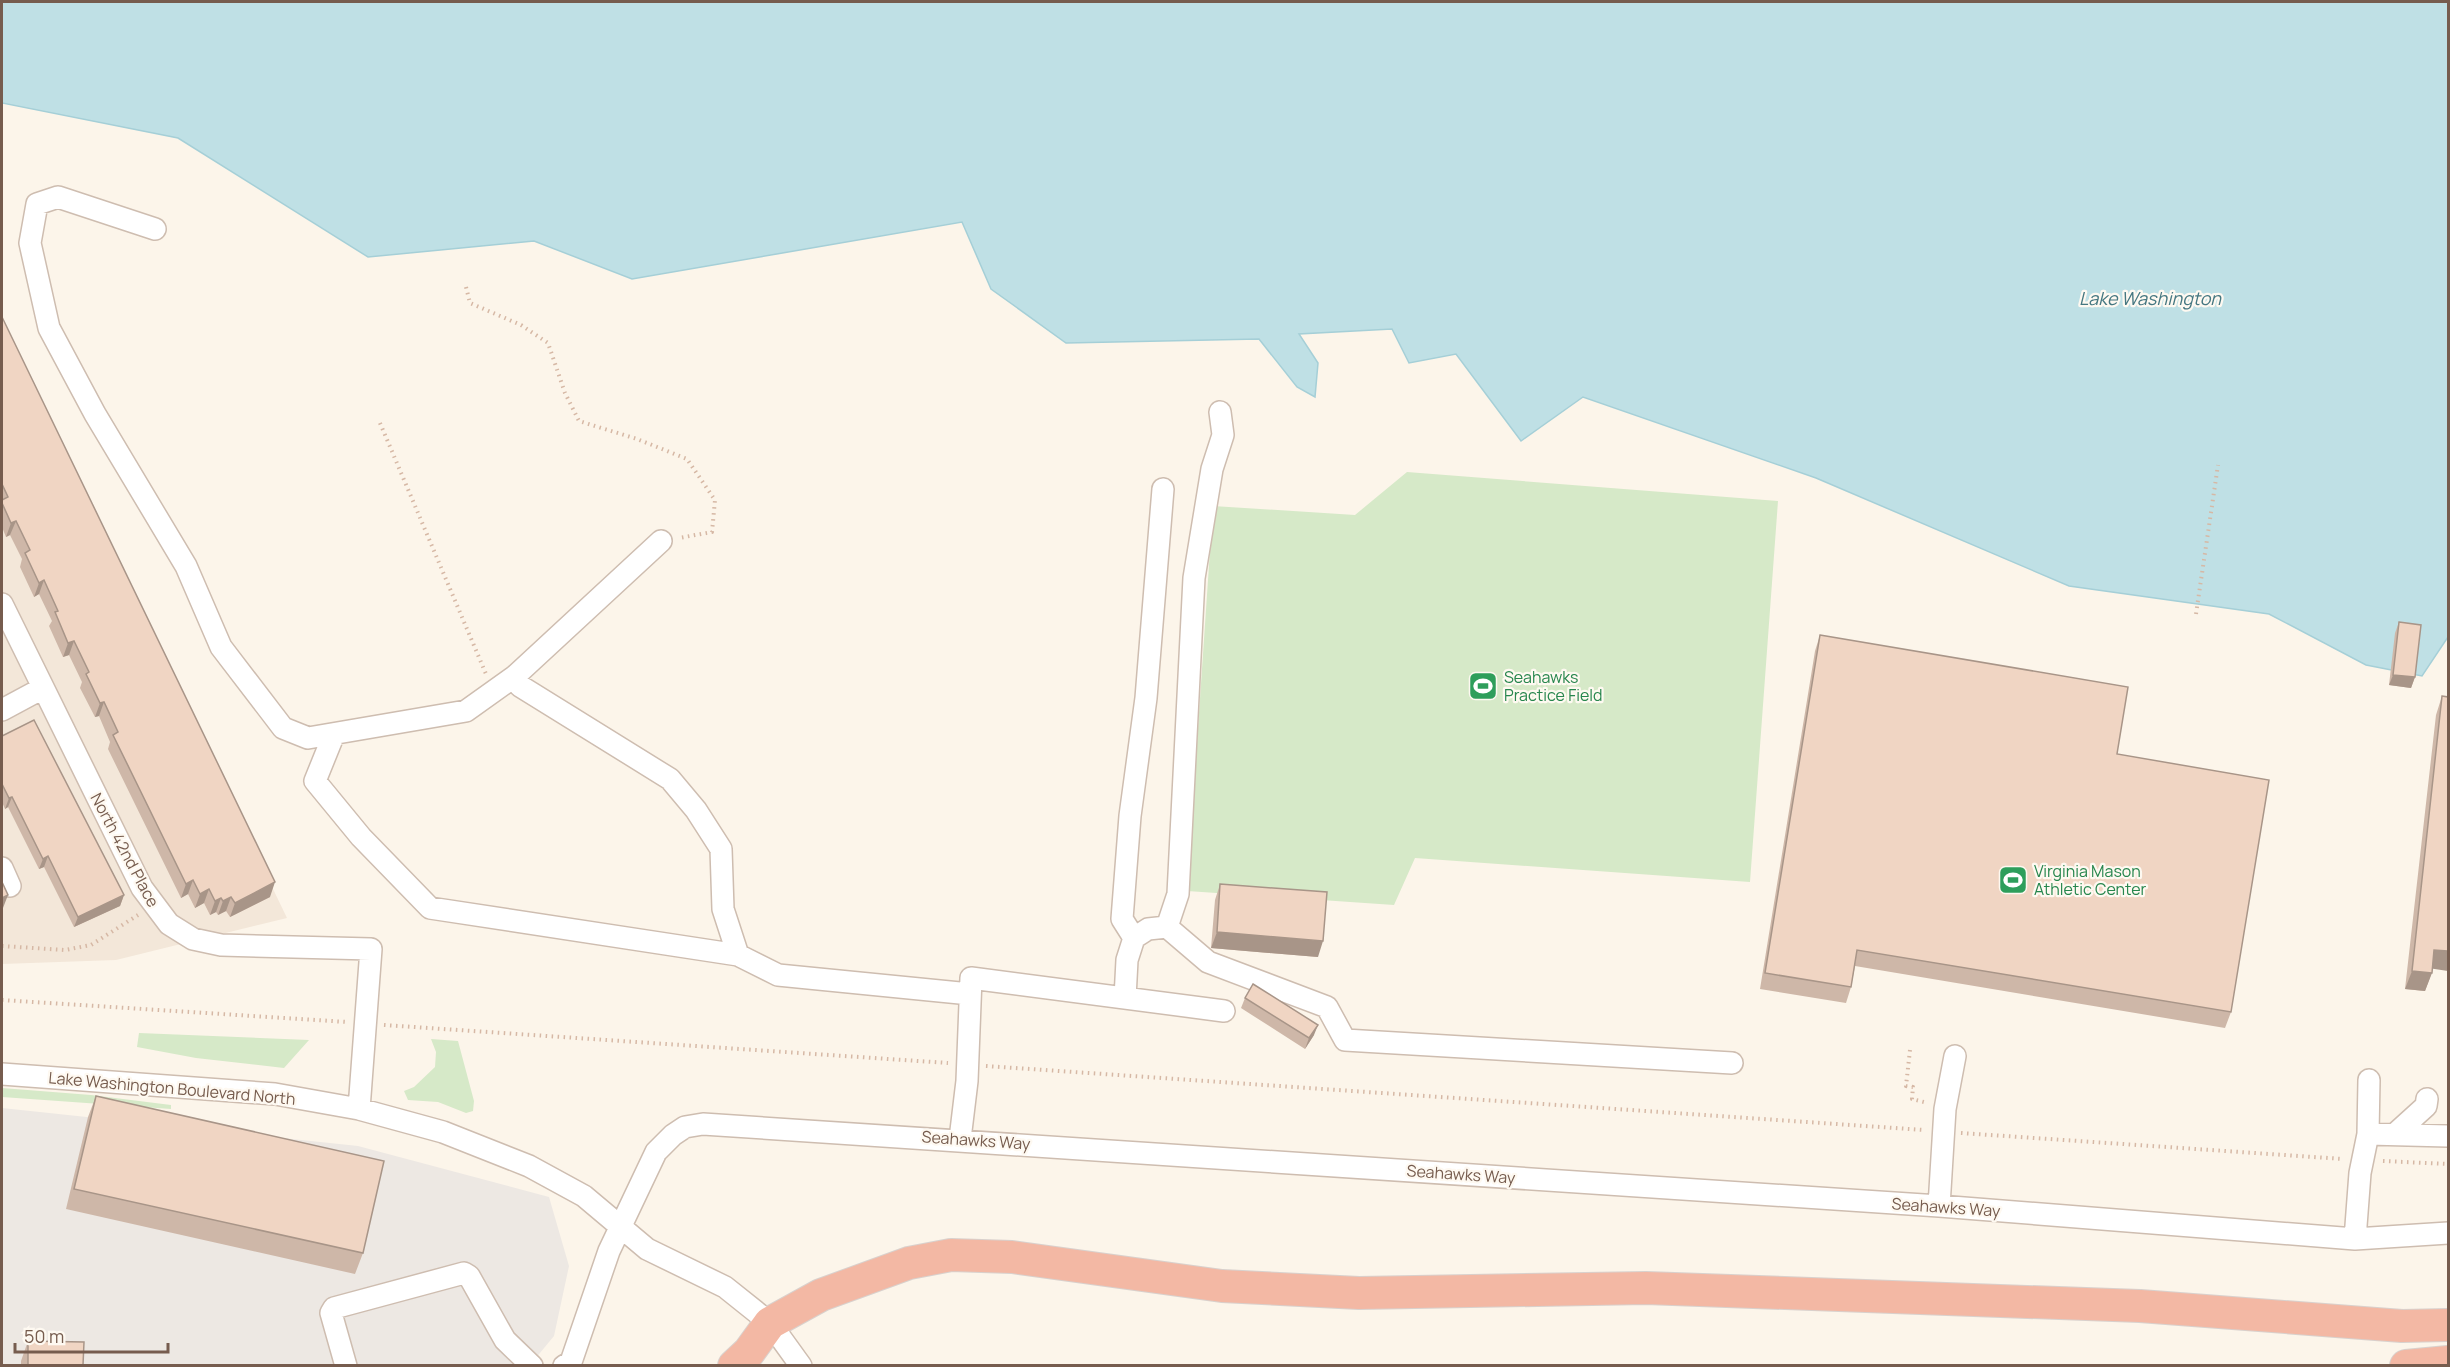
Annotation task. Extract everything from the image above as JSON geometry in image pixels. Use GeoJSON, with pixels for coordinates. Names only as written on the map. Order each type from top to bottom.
{"type":"FeatureCollection","features":[{"type":"Feature","properties":{"kind":"highway"},"geometry":{"type":"LineString","coordinates":[[734,1365],[750,1352],[770,1323],[821,1295],[909,1263],[951,1255],[1012,1257],[1222,1286],[1359,1293],[1646,1288],[2140,1305],[2402,1326],[2448,1324]]}},
{"type":"Feature","properties":{"kind":"highway"},"geometry":{"type":"LineString","coordinates":[[2406,1365],[2448,1362]]}},
{"type":"Feature","properties":{"kind":"street"},"geometry":{"type":"LineString","coordinates":[[155,229],[58,197],[37,204],[30,243],[49,328],[95,414],[186,566],[221,647],[283,728],[308,738],[466,711],[515,676],[661,541]]}},
{"type":"Feature","properties":{"kind":"street"},"geometry":{"type":"LineString","coordinates":[[1167,927],[1178,894],[1194,578],[1212,469],[1223,435],[1220,412]]}},
{"type":"Feature","properties":{"kind":"street"},"geometry":{"type":"LineString","coordinates":[[1134,938],[1122,919],[1130,816],[1146,698],[1163,489]]}},
{"type":"Feature","properties":{"kind":"street","name":"North 42nd Place"},"geometry":{"type":"LineString","coordinates":[[2,604],[142,888],[153,906],[169,924],[193,939],[221,945],[371,949],[359,1109]]}},
{"type":"Feature","properties":{"kind":"street"},"geometry":{"type":"LineString","coordinates":[[515,676],[520,686],[670,779],[696,810],[722,849],[723,909],[738,955]]}},
{"type":"Feature","properties":{"kind":"street"},"geometry":{"type":"LineString","coordinates":[[2,710],[43,688]]}},
{"type":"Feature","properties":{"kind":"street"},"geometry":{"type":"LineString","coordinates":[[334,734],[315,781],[361,837],[430,908],[738,955],[778,975],[970,994]]}},
{"type":"Feature","properties":{"kind":"street"},"geometry":{"type":"LineString","coordinates":[[1125,998],[1127,960],[1134,938],[1148,929],[1167,927],[1208,962],[1327,1007],[1345,1040],[1732,1063]]}},
{"type":"Feature","properties":{"kind":"street"},"geometry":{"type":"LineString","coordinates":[[960,1139],[967,1081],[971,978],[1224,1011]]}},
{"type":"Feature","properties":{"kind":"street"},"geometry":{"type":"LineString","coordinates":[[1939,1206],[1945,1109],[1955,1056]]}},
{"type":"Feature","properties":{"kind":"street","name":"Lake Washington Boulevard North"},"geometry":{"type":"LineString","coordinates":[[2,1074],[275,1094],[359,1109],[443,1131],[529,1166],[584,1196],[647,1248],[725,1287],[770,1323],[801,1365]]}},
{"type":"Feature","properties":{"kind":"street"},"geometry":{"type":"LineString","coordinates":[[2355,1239],[2360,1173],[2368,1134],[2369,1080]]}},
{"type":"Feature","properties":{"kind":"street"},"geometry":{"type":"LineString","coordinates":[[2394,1135],[2426,1106],[2427,1099]]}},
{"type":"Feature","properties":{"kind":"street","name":"Seahawks Way"},"geometry":{"type":"LineString","coordinates":[[564,1365],[571,1362],[620,1224],[656,1152],[674,1134],[686,1127],[721,1124],[1666,1190],[1939,1206],[2355,1239],[2448,1233]]}},
{"type":"Feature","properties":{"kind":"street"},"geometry":{"type":"LineString","coordinates":[[2368,1134],[2448,1136]]}},
{"type":"Feature","properties":{"kind":"street"},"geometry":{"type":"LineString","coordinates":[[346,1365],[331,1313],[334,1308],[464,1273],[469,1275],[505,1340],[532,1365]]}},
{"type":"Feature","properties":{"kind":"path"},"geometry":{"type":"LineString","coordinates":[[466,287],[470,303],[521,325],[548,343],[565,393],[579,421],[637,439],[687,459],[715,500],[711,532],[661,541]]}},
{"type":"Feature","properties":{"kind":"path"},"geometry":{"type":"LineString","coordinates":[[380,423],[494,692]]}},
{"type":"Feature","properties":{"kind":"path"},"geometry":{"type":"LineString","coordinates":[[2196,614],[2218,465]]}},
{"type":"Feature","properties":{"kind":"path"},"geometry":{"type":"LineString","coordinates":[[2,946],[65,950],[91,945],[153,906]]}},
{"type":"Feature","properties":{"kind":"path"},"geometry":{"type":"LineString","coordinates":[[2,1000],[348,1022]]}},
{"type":"Feature","properties":{"kind":"path"},"geometry":{"type":"LineString","coordinates":[[384,1025],[955,1063]]}},
{"type":"Feature","properties":{"kind":"path"},"geometry":{"type":"LineString","coordinates":[[1910,1050],[1906,1086],[1913,1087],[1912,1099]]}},
{"type":"Feature","properties":{"kind":"path"},"geometry":{"type":"LineString","coordinates":[[980,1066],[1928,1130]]}},
{"type":"Feature","properties":{"kind":"path"},"geometry":{"type":"LineString","coordinates":[[1957,1133],[2346,1160]]}},
{"type":"Feature","properties":{"kind":"path"},"geometry":{"type":"LineString","coordinates":[[2378,1161],[2448,1164]]}},
{"type":"Feature","properties":{"kind":"shaded area"},"geometry":{"type":"Polygon","coordinates":[[[2,326],[287,918],[116,960],[2,964],[2,326]]]}},
{"type":"Feature","properties":{"kind":"shaded area"},"geometry":{"type":"Polygon","coordinates":[[[2,1108],[358,1146],[549,1197],[569,1266],[554,1336],[530,1365],[2,1365],[2,1108]]]}},
{"type":"Feature","properties":{"kind":"green space","name":"Seahawks Practice Field"},"geometry":{"type":"Polygon","coordinates":[[[1407,472],[1778,501],[1750,882],[1415,858],[1394,905],[1187,891],[1213,506],[1355,515],[1407,472]]]}},
{"type":"Feature","properties":{"kind":"green space"},"geometry":{"type":"Polygon","coordinates":[[[139,1033],[309,1040],[284,1068],[196,1058],[137,1047],[139,1033]]]}},
{"type":"Feature","properties":{"kind":"green space"},"geometry":{"type":"Polygon","coordinates":[[[431,1039],[458,1041],[474,1101],[473,1111],[466,1113],[438,1102],[408,1100],[404,1091],[414,1087],[435,1067],[436,1052],[431,1039]]]}},
{"type":"Feature","properties":{"kind":"green space"},"geometry":{"type":"Polygon","coordinates":[[[2,1088],[91,1095],[171,1105],[171,1109],[2,1097],[2,1088]]]}},
{"type":"Feature","properties":{"kind":"water","name":"Lake Washington"},"geometry":{"type":"Polygon","coordinates":[[[2,2],[2448,2],[2448,637],[2422,676],[2366,665],[2269,614],[2069,586],[1816,478],[1583,397],[1521,441],[1456,354],[1409,363],[1392,329],[1299,334],[1318,363],[1315,397],[1297,387],[1259,339],[1066,343],[991,289],[962,222],[632,279],[534,241],[368,257],[178,138],[2,103],[2,2]]]}},
{"type":"Feature","properties":{"kind":"building"},"geometry":{"type":"Polygon","coordinates":[[[2,317],[275,882],[235,903],[231,897],[223,901],[221,898],[215,901],[209,889],[200,894],[193,880],[186,884],[113,735],[118,732],[104,702],[100,703],[86,674],[89,672],[74,641],[68,643],[55,612],[58,611],[44,580],[39,583],[25,553],[30,550],[16,521],[11,523],[2,503],[2,500],[8,497],[2,484],[2,317]]]}},
{"type":"Feature","properties":{"kind":"building"},"geometry":{"type":"Polygon","coordinates":[[[2399,622],[2421,625],[2415,677],[2393,675],[2399,622]]]}},
{"type":"Feature","properties":{"kind":"building","name":"Virginia Mason Athletic Center"},"geometry":{"type":"Polygon","coordinates":[[[1820,635],[2128,687],[2117,754],[2269,780],[2231,1012],[1857,950],[1851,987],[1765,973],[1820,635]]]}},
{"type":"Feature","properties":{"kind":"building"},"geometry":{"type":"Polygon","coordinates":[[[2442,696],[2448,697],[2448,951],[2434,950],[2432,973],[2412,971],[2442,696]]]}},
{"type":"Feature","properties":{"kind":"building"},"geometry":{"type":"Polygon","coordinates":[[[34,720],[124,895],[78,917],[48,856],[43,859],[12,797],[9,798],[2,784],[2,736],[34,720]]]}},
{"type":"Feature","properties":{"kind":"building"},"geometry":{"type":"Polygon","coordinates":[[[2,882],[8,895],[2,898],[2,882]]]}},
{"type":"Feature","properties":{"kind":"building"},"geometry":{"type":"Polygon","coordinates":[[[1220,884],[1327,892],[1323,941],[1217,932],[1220,884]]]}},
{"type":"Feature","properties":{"kind":"building"},"geometry":{"type":"Polygon","coordinates":[[[1253,984],[1318,1025],[1309,1038],[1245,998],[1253,984]]]}},
{"type":"Feature","properties":{"kind":"building"},"geometry":{"type":"Polygon","coordinates":[[[96,1096],[384,1161],[363,1253],[74,1189],[96,1096]]]}},
{"type":"Feature","properties":{"kind":"building"},"geometry":{"type":"Polygon","coordinates":[[[28,1341],[84,1342],[83,1365],[28,1365],[28,1341]]]}},
{"type":"Feature","properties":{"kind":"place","name":"Seahawks Practice Field"},"geometry":{"type":"Point","coordinates":[1483,686]}},
{"type":"Feature","properties":{"kind":"place","name":"Virginia Mason Athletic Center"},"geometry":{"type":"Point","coordinates":[2013,880]}}]}
